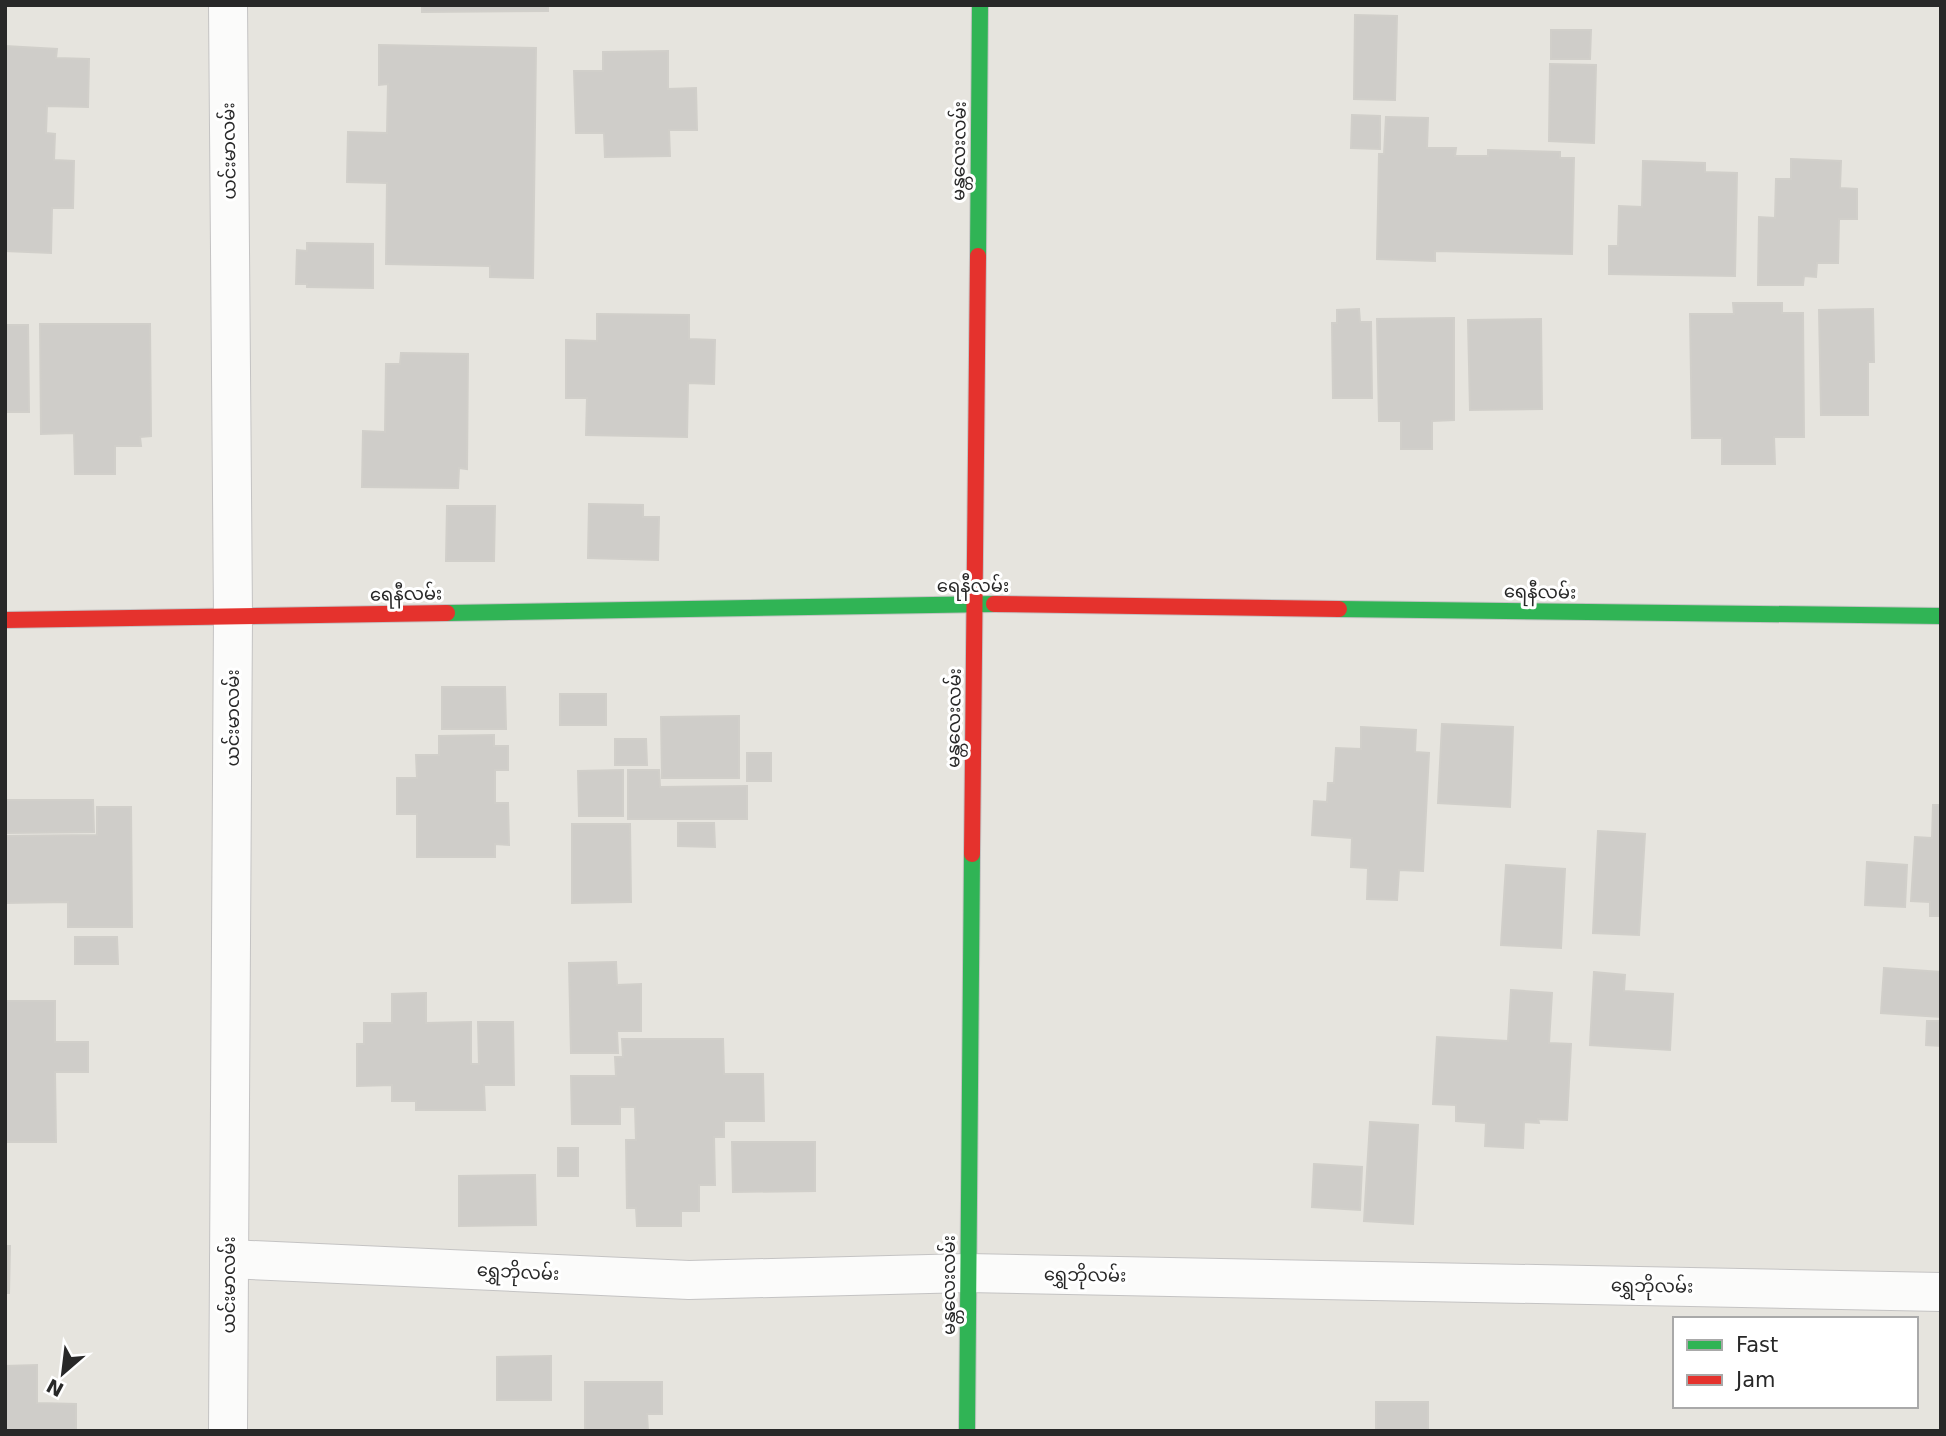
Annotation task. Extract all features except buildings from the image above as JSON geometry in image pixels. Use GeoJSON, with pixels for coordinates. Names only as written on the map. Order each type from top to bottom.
{"type":"FeatureCollection","features":[{"type":"Feature","properties":{"kind":"street","name":"ယင်းမာလမ်း"},"geometry":{"type":"LineString","coordinates":[[228,5],[233,616],[228,1431]]}},
{"type":"Feature","properties":{"kind":"street","name":"မန္တလေးလမ်း"},"geometry":{"type":"LineString","coordinates":[[967,1431],[980,5]]}},
{"type":"Feature","properties":{"kind":"street","name":"ရေနီလမ်း"},"geometry":{"type":"LineString","coordinates":[[5,620],[975,604],[1941,616]]}},
{"type":"Feature","properties":{"kind":"street","name":"ရွှေဘိုလမ်း"},"geometry":{"type":"LineString","coordinates":[[229,1259],[689,1280],[968,1273],[1941,1292]]}},
{"type":"Feature","properties":{"kind":"traffic: fast"},"geometry":{"type":"LineString","coordinates":[[978,256],[980,5]]}},
{"type":"Feature","properties":{"kind":"traffic: fast"},"geometry":{"type":"LineString","coordinates":[[447,613],[994,604]]}},
{"type":"Feature","properties":{"kind":"traffic: fast"},"geometry":{"type":"LineString","coordinates":[[1339,609],[1941,616]]}},
{"type":"Feature","properties":{"kind":"traffic: fast"},"geometry":{"type":"LineString","coordinates":[[967,1431],[972,854]]}},
{"type":"Feature","properties":{"kind":"traffic: jam"},"geometry":{"type":"LineString","coordinates":[[972,854],[978,256]]}},
{"type":"Feature","properties":{"kind":"traffic: jam"},"geometry":{"type":"LineString","coordinates":[[994,604],[1339,609]]}},
{"type":"Feature","properties":{"kind":"traffic: jam"},"geometry":{"type":"LineString","coordinates":[[5,620],[447,613]]}}]}
